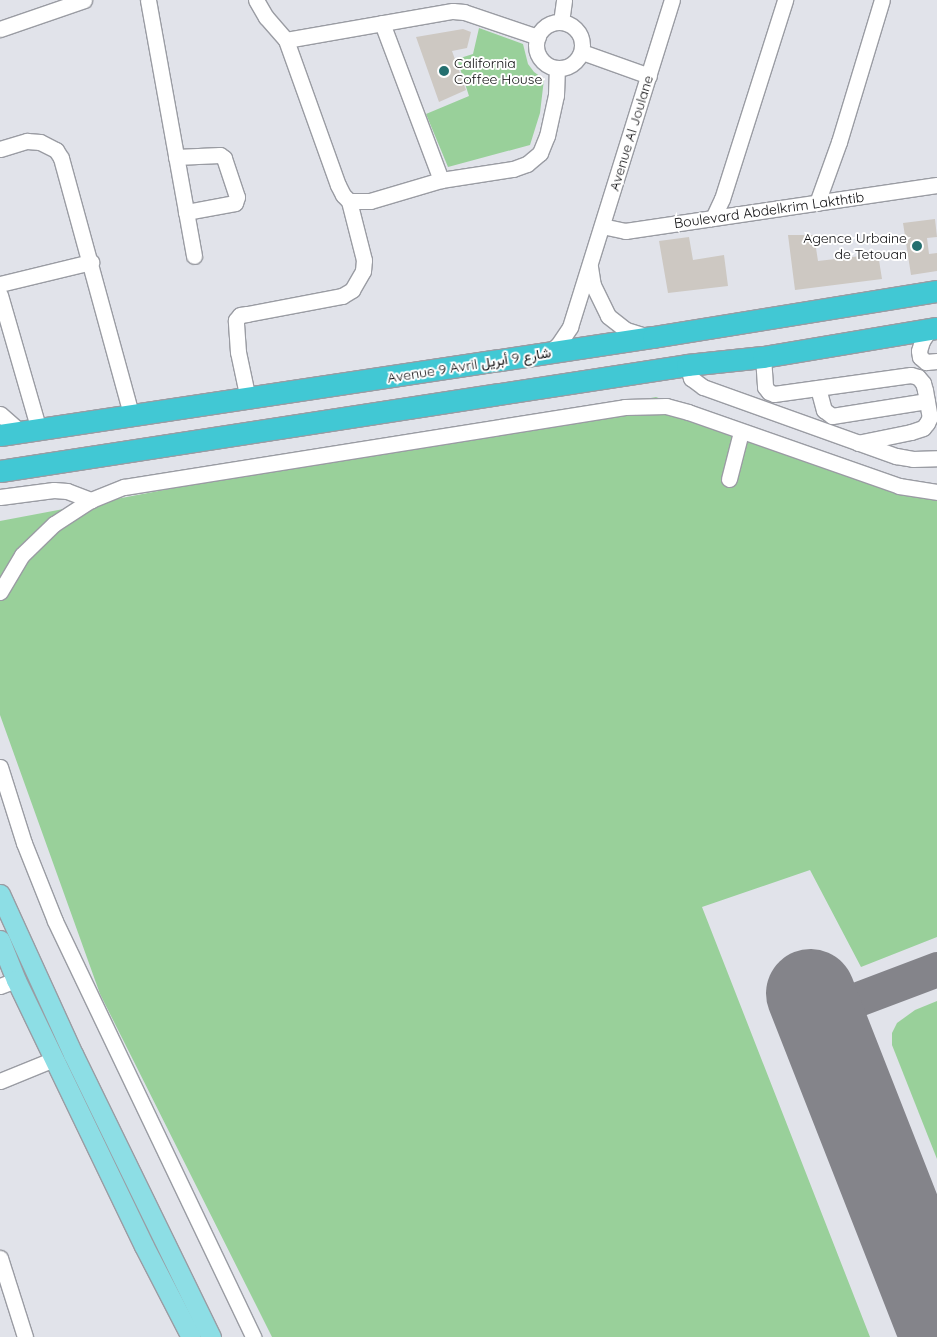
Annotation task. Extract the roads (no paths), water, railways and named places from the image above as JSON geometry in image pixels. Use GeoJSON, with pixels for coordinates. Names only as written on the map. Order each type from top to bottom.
{"type":"FeatureCollection","features":[{"type":"Feature","properties":{"kind":"highway","name":"Avenue 9 Avril شارع 9 أبريل"},"geometry":{"type":"LineString","coordinates":[[0,435],[653,337],[937,291]]}},
{"type":"Feature","properties":{"kind":"highway"},"geometry":{"type":"LineString","coordinates":[[0,471],[687,365],[763,357],[934,328]]}},
{"type":"Feature","properties":{"kind":"main road"},"geometry":{"type":"LineString","coordinates":[[0,894],[73,1054],[211,1337]]}},
{"type":"Feature","properties":{"kind":"main road"},"geometry":{"type":"LineString","coordinates":[[0,940],[8,983],[54,1059],[144,1246],[191,1337]]}},
{"type":"Feature","properties":{"kind":"street"},"geometry":{"type":"LineString","coordinates":[[0,29],[82,0]]}},
{"type":"Feature","properties":{"kind":"street"},"geometry":{"type":"LineString","coordinates":[[148,0],[194,256]]}},
{"type":"Feature","properties":{"kind":"street"},"geometry":{"type":"LineString","coordinates":[[248,399],[238,352],[236,320],[240,316],[247,314],[342,296],[352,290],[363,271],[364,260],[349,201],[342,195],[286,40],[266,17],[256,0]]}},
{"type":"Feature","properties":{"kind":"street"},"geometry":{"type":"LineString","coordinates":[[561,22],[564,0]]}},
{"type":"Feature","properties":{"kind":"street","name":"Avenue Al Joulane"},"geometry":{"type":"LineString","coordinates":[[548,353],[558,346],[570,327],[672,0]]}},
{"type":"Feature","properties":{"kind":"street"},"geometry":{"type":"LineString","coordinates":[[713,218],[722,199],[785,0]]}},
{"type":"Feature","properties":{"kind":"street"},"geometry":{"type":"LineString","coordinates":[[817,202],[839,142],[882,0]]}},
{"type":"Feature","properties":{"kind":"street"},"geometry":{"type":"LineString","coordinates":[[286,40],[453,11],[464,12],[538,37]]}},
{"type":"Feature","properties":{"kind":"street"},"geometry":{"type":"LineString","coordinates":[[561,22],[575,28],[579,34],[582,52],[570,65],[557,68],[546,64],[538,54],[538,37],[547,26],[561,22]]}},
{"type":"Feature","properties":{"kind":"street"},"geometry":{"type":"LineString","coordinates":[[382,23],[441,180]]}},
{"type":"Feature","properties":{"kind":"street"},"geometry":{"type":"LineString","coordinates":[[582,52],[649,76]]}},
{"type":"Feature","properties":{"kind":"street"},"geometry":{"type":"LineString","coordinates":[[349,201],[370,201],[441,180],[513,169],[527,164],[536,158],[547,136],[552,119],[557,68]]}},
{"type":"Feature","properties":{"kind":"street"},"geometry":{"type":"LineString","coordinates":[[0,149],[27,141],[40,142],[56,150],[66,170],[132,416]]}},
{"type":"Feature","properties":{"kind":"street"},"geometry":{"type":"LineString","coordinates":[[176,157],[220,155],[224,158],[237,198],[234,203],[186,212]]}},
{"type":"Feature","properties":{"kind":"street","name":"Boulevard Abdelkrim Lakthtib"},"geometry":{"type":"LineString","coordinates":[[602,226],[625,231],[937,185]]}},
{"type":"Feature","properties":{"kind":"street"},"geometry":{"type":"LineString","coordinates":[[0,284],[91,262]]}},
{"type":"Feature","properties":{"kind":"street"},"geometry":{"type":"LineString","coordinates":[[589,266],[593,285],[608,316],[626,330],[653,337]]}},
{"type":"Feature","properties":{"kind":"street"},"geometry":{"type":"LineString","coordinates":[[0,295],[30,431]]}},
{"type":"Feature","properties":{"kind":"street"},"geometry":{"type":"LineString","coordinates":[[934,328],[922,341],[918,351],[923,360],[937,361]]}},
{"type":"Feature","properties":{"kind":"street"},"geometry":{"type":"LineString","coordinates":[[763,357],[764,387],[768,392],[782,394],[911,375],[923,383],[930,417],[928,423],[923,428],[858,443]]}},
{"type":"Feature","properties":{"kind":"street"},"geometry":{"type":"LineString","coordinates":[[687,365],[691,378],[696,384],[875,449],[905,458],[937,458]]}},
{"type":"Feature","properties":{"kind":"street"},"geometry":{"type":"LineString","coordinates":[[818,388],[824,410],[832,416],[927,401]]}},
{"type":"Feature","properties":{"kind":"street"},"geometry":{"type":"LineString","coordinates":[[0,592],[22,555],[60,519],[91,500],[124,487],[639,406],[674,408],[899,486],[937,492]]}},
{"type":"Feature","properties":{"kind":"street"},"geometry":{"type":"LineString","coordinates":[[0,414],[30,431]]}},
{"type":"Feature","properties":{"kind":"street"},"geometry":{"type":"LineString","coordinates":[[912,432],[926,434],[937,430]]}},
{"type":"Feature","properties":{"kind":"street"},"geometry":{"type":"LineString","coordinates":[[729,480],[741,432]]}},
{"type":"Feature","properties":{"kind":"street"},"geometry":{"type":"LineString","coordinates":[[0,497],[54,490],[67,491],[91,500]]}},
{"type":"Feature","properties":{"kind":"street"},"geometry":{"type":"LineString","coordinates":[[0,767],[24,843],[55,921],[253,1337]]}},
{"type":"Feature","properties":{"kind":"street"},"geometry":{"type":"LineString","coordinates":[[0,1081],[54,1059]]}},
{"type":"Feature","properties":{"kind":"street"},"geometry":{"type":"LineString","coordinates":[[0,1258],[25,1337]]}},
{"type":"Feature","properties":{"kind":"place","name":"California Coffee House"},"geometry":{"type":"Point","coordinates":[444,71]}},
{"type":"Feature","properties":{"kind":"place","name":"Agence Urbaine de Tetouan"},"geometry":{"type":"Point","coordinates":[917,246]}}]}
